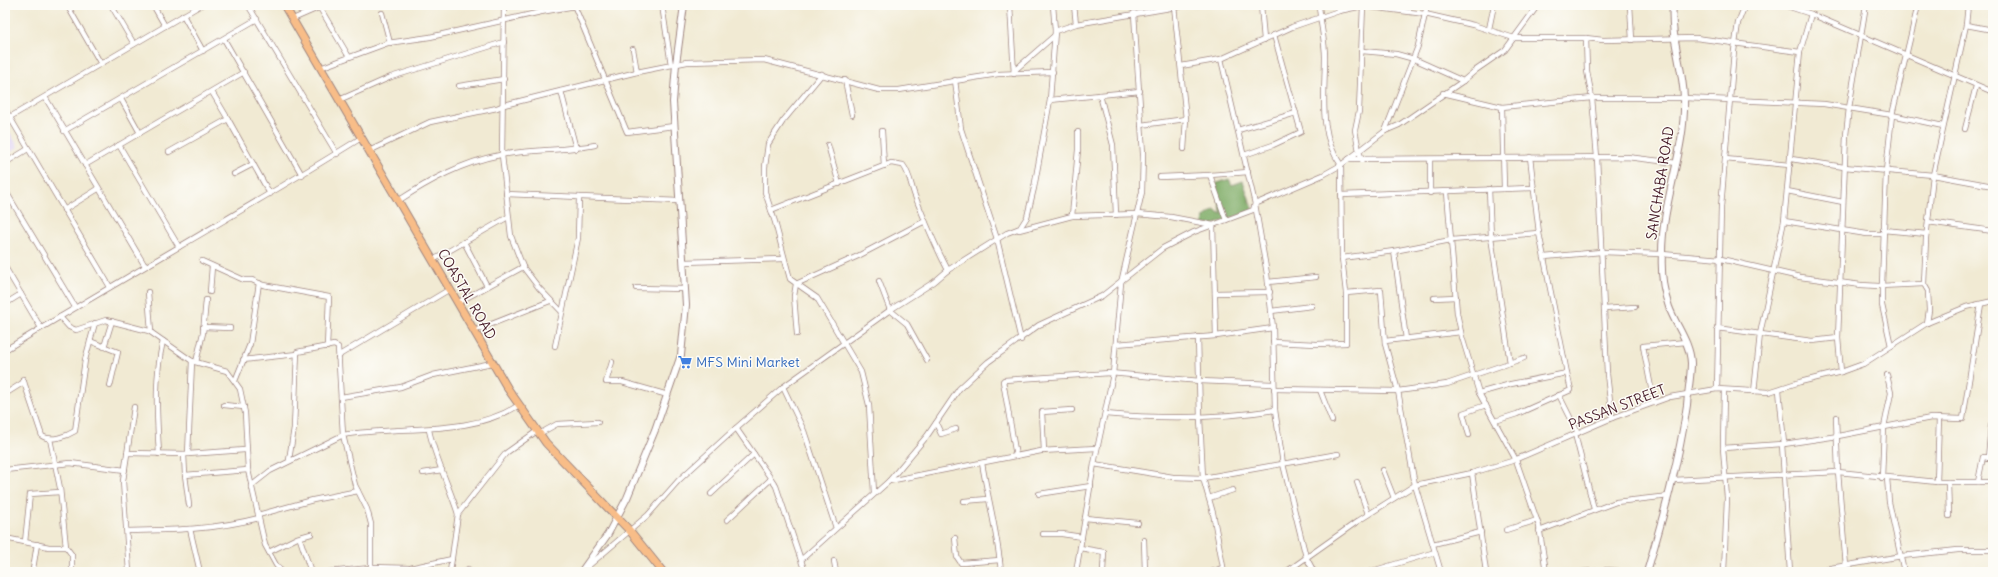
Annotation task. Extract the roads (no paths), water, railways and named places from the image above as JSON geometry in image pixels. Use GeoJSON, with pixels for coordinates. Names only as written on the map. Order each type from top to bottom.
{"type":"FeatureCollection","features":[{"type":"Feature","properties":{"kind":"main road","name":"COASTAL ROAD"},"geometry":{"type":"LineString","coordinates":[[284,5],[492,363],[519,405],[546,443],[630,531],[662,572]]}},
{"type":"Feature","properties":{"kind":"street"},"geometry":{"type":"LineString","coordinates":[[66,5],[100,64]]}},
{"type":"Feature","properties":{"kind":"street"},"geometry":{"type":"LineString","coordinates":[[111,5],[134,44]]}},
{"type":"Feature","properties":{"kind":"street"},"geometry":{"type":"LineString","coordinates":[[154,5],[166,26]]}},
{"type":"Feature","properties":{"kind":"street"},"geometry":{"type":"LineString","coordinates":[[10,117],[201,5]]}},
{"type":"Feature","properties":{"kind":"street"},"geometry":{"type":"LineString","coordinates":[[248,5],[336,154]]}},
{"type":"Feature","properties":{"kind":"street"},"geometry":{"type":"LineString","coordinates":[[293,19],[325,5]]}},
{"type":"Feature","properties":{"kind":"street"},"geometry":{"type":"LineString","coordinates":[[504,5],[504,105],[502,155],[511,236],[523,268],[550,301],[562,311]]}},
{"type":"Feature","properties":{"kind":"street"},"geometry":{"type":"LineString","coordinates":[[320,68],[390,43],[430,38],[504,20],[581,5]]}},
{"type":"Feature","properties":{"kind":"street"},"geometry":{"type":"LineString","coordinates":[[581,572],[618,518],[668,395],[681,355],[685,325],[685,289],[674,126],[673,64],[662,5]]}},
{"type":"Feature","properties":{"kind":"street"},"geometry":{"type":"LineString","coordinates":[[673,64],[684,5]]}},
{"type":"Feature","properties":{"kind":"street"},"geometry":{"type":"LineString","coordinates":[[1010,5],[1014,73]]}},
{"type":"Feature","properties":{"kind":"street"},"geometry":{"type":"LineString","coordinates":[[1016,231],[1024,223],[1030,206],[1050,100],[1055,33],[1053,5]]}},
{"type":"Feature","properties":{"kind":"street"},"geometry":{"type":"LineString","coordinates":[[1074,5],[1076,24]]}},
{"type":"Feature","properties":{"kind":"street"},"geometry":{"type":"LineString","coordinates":[[1014,73],[1055,33],[1076,24],[1174,6],[1188,5]]}},
{"type":"Feature","properties":{"kind":"street"},"geometry":{"type":"LineString","coordinates":[[1262,5],[1264,40]]}},
{"type":"Feature","properties":{"kind":"street"},"geometry":{"type":"LineString","coordinates":[[1273,342],[1316,344],[1346,343],[1346,293],[1342,258],[1341,165],[1333,154],[1327,137],[1324,105],[1325,56],[1319,5]]}},
{"type":"Feature","properties":{"kind":"street"},"geometry":{"type":"LineString","coordinates":[[1182,66],[1221,59],[1274,35],[1320,17],[1363,5],[1425,14],[1489,29],[1514,38],[1586,38],[1603,40],[1696,38],[1735,42],[1800,52]]}},
{"type":"Feature","properties":{"kind":"street"},"geometry":{"type":"LineString","coordinates":[[1362,160],[1355,130],[1359,111],[1363,5]]}},
{"type":"Feature","properties":{"kind":"street"},"geometry":{"type":"LineString","coordinates":[[1385,131],[1414,59],[1427,5]]}},
{"type":"Feature","properties":{"kind":"street"},"geometry":{"type":"LineString","coordinates":[[1489,29],[1494,5]]}},
{"type":"Feature","properties":{"kind":"street"},"geometry":{"type":"LineString","coordinates":[[802,559],[889,481],[927,436],[959,389],[988,362],[1039,326],[1090,302],[1121,283],[1163,248],[1194,232],[1253,210],[1255,204],[1323,175],[1341,165],[1385,131],[1399,125],[1505,50],[1538,5]]}},
{"type":"Feature","properties":{"kind":"street"},"geometry":{"type":"LineString","coordinates":[[1630,5],[1632,40]]}},
{"type":"Feature","properties":{"kind":"street","name":"SANCHABA ROAD"},"geometry":{"type":"LineString","coordinates":[[1647,572],[1674,480],[1688,394],[1690,363],[1686,342],[1668,301],[1664,283],[1662,254],[1664,223],[1677,162],[1684,98],[1675,39],[1672,5]]}},
{"type":"Feature","properties":{"kind":"street"},"geometry":{"type":"LineString","coordinates":[[1717,390],[1717,328],[1721,259],[1720,207],[1735,42],[1738,23],[1745,5]]}},
{"type":"Feature","properties":{"kind":"street"},"geometry":{"type":"LineString","coordinates":[[1785,5],[1810,14],[1993,92]]}},
{"type":"Feature","properties":{"kind":"street"},"geometry":{"type":"LineString","coordinates":[[1841,372],[1838,338],[1839,282],[1844,202],[1844,167],[1849,108],[1866,5]]}},
{"type":"Feature","properties":{"kind":"street"},"geometry":{"type":"LineString","coordinates":[[1891,346],[1882,306],[1886,171],[1892,115],[1918,5]]}},
{"type":"Feature","properties":{"kind":"street"},"geometry":{"type":"LineString","coordinates":[[1927,323],[1929,310],[1928,291],[1924,284],[1933,175],[1953,76],[1966,25],[1968,5]]}},
{"type":"Feature","properties":{"kind":"street"},"geometry":{"type":"LineString","coordinates":[[574,6],[627,132],[674,126]]}},
{"type":"Feature","properties":{"kind":"street"},"geometry":{"type":"LineString","coordinates":[[1174,6],[1182,66],[1186,119],[1184,149]]}},
{"type":"Feature","properties":{"kind":"street"},"geometry":{"type":"LineString","coordinates":[[320,8],[348,57]]}},
{"type":"Feature","properties":{"kind":"street"},"geometry":{"type":"LineString","coordinates":[[382,13],[390,43]]}},
{"type":"Feature","properties":{"kind":"street"},"geometry":{"type":"LineString","coordinates":[[1076,572],[1094,464],[1113,374],[1121,283],[1142,192],[1143,154],[1134,13]]}},
{"type":"Feature","properties":{"kind":"street"},"geometry":{"type":"LineString","coordinates":[[1754,392],[1760,334],[1784,221],[1790,165],[1794,102],[1800,52],[1810,14]]}},
{"type":"Feature","properties":{"kind":"street"},"geometry":{"type":"LineString","coordinates":[[183,15],[203,51]]}},
{"type":"Feature","properties":{"kind":"street"},"geometry":{"type":"LineString","coordinates":[[64,131],[257,19]]}},
{"type":"Feature","properties":{"kind":"street"},"geometry":{"type":"LineString","coordinates":[[1966,25],[1993,30]]}},
{"type":"Feature","properties":{"kind":"street"},"geometry":{"type":"LineString","coordinates":[[1244,155],[1273,145],[1301,132],[1274,35]]}},
{"type":"Feature","properties":{"kind":"street"},"geometry":{"type":"LineString","coordinates":[[1586,38],[1587,71],[1592,98],[1597,157],[1607,374],[1612,418]]}},
{"type":"Feature","properties":{"kind":"street"},"geometry":{"type":"LineString","coordinates":[[224,39],[302,175]]}},
{"type":"Feature","properties":{"kind":"street"},"geometry":{"type":"LineString","coordinates":[[339,100],[392,77],[504,42]]}},
{"type":"Feature","properties":{"kind":"street"},"geometry":{"type":"LineString","coordinates":[[633,49],[637,72]]}},
{"type":"Feature","properties":{"kind":"street"},"geometry":{"type":"LineString","coordinates":[[1362,51],[1396,54],[1414,59],[1463,81]]}},
{"type":"Feature","properties":{"kind":"street"},"geometry":{"type":"LineString","coordinates":[[1221,59],[1255,204],[1270,292],[1273,328],[1275,410],[1283,464],[1306,557],[1309,562]]}},
{"type":"Feature","properties":{"kind":"street"},"geometry":{"type":"LineString","coordinates":[[369,152],[430,122],[497,108],[504,105],[673,64],[764,60],[879,90],[899,90],[998,74],[1053,72]]}},
{"type":"Feature","properties":{"kind":"street"},"geometry":{"type":"LineString","coordinates":[[85,165],[244,72]]}},
{"type":"Feature","properties":{"kind":"street"},"geometry":{"type":"LineString","coordinates":[[822,74],[783,121],[768,144],[765,167],[765,192],[790,279],[796,284],[807,289],[817,298],[861,372],[869,405],[874,493]]}},
{"type":"Feature","properties":{"kind":"street"},"geometry":{"type":"LineString","coordinates":[[459,86],[504,79]]}},
{"type":"Feature","properties":{"kind":"street"},"geometry":{"type":"LineString","coordinates":[[845,80],[852,115]]}},
{"type":"Feature","properties":{"kind":"street"},"geometry":{"type":"LineString","coordinates":[[955,80],[961,129],[997,239],[1021,340]]}},
{"type":"Feature","properties":{"kind":"street"},"geometry":{"type":"LineString","coordinates":[[1965,129],[1976,86]]}},
{"type":"Feature","properties":{"kind":"street"},"geometry":{"type":"LineString","coordinates":[[561,91],[576,149]]}},
{"type":"Feature","properties":{"kind":"street"},"geometry":{"type":"LineString","coordinates":[[1050,100],[1140,91]]}},
{"type":"Feature","properties":{"kind":"street"},"geometry":{"type":"LineString","coordinates":[[212,92],[270,194]]}},
{"type":"Feature","properties":{"kind":"street"},"geometry":{"type":"LineString","coordinates":[[1444,93],[1502,107],[1592,98],[1684,98],[1794,102],[1824,104],[1849,108],[1892,115],[1943,126]]}},
{"type":"Feature","properties":{"kind":"street"},"geometry":{"type":"LineString","coordinates":[[1100,95],[1113,145],[1116,215]]}},
{"type":"Feature","properties":{"kind":"street"},"geometry":{"type":"LineString","coordinates":[[45,97],[145,266]]}},
{"type":"Feature","properties":{"kind":"street"},"geometry":{"type":"LineString","coordinates":[[121,99],[140,133]]}},
{"type":"Feature","properties":{"kind":"street"},"geometry":{"type":"LineString","coordinates":[[1502,107],[1504,189]]}},
{"type":"Feature","properties":{"kind":"street"},"geometry":{"type":"LineString","coordinates":[[5,109],[110,287]]}},
{"type":"Feature","properties":{"kind":"street"},"geometry":{"type":"LineString","coordinates":[[1238,130],[1296,112]]}},
{"type":"Feature","properties":{"kind":"street"},"geometry":{"type":"LineString","coordinates":[[169,152],[228,119]]}},
{"type":"Feature","properties":{"kind":"street"},"geometry":{"type":"LineString","coordinates":[[1141,125],[1186,119]]}},
{"type":"Feature","properties":{"kind":"street"},"geometry":{"type":"LineString","coordinates":[[882,131],[884,166]]}},
{"type":"Feature","properties":{"kind":"street"},"geometry":{"type":"LineString","coordinates":[[1072,216],[1078,150],[1078,132]]}},
{"type":"Feature","properties":{"kind":"street"},"geometry":{"type":"LineString","coordinates":[[5,350],[75,307],[302,175],[361,138]]}},
{"type":"Feature","properties":{"kind":"street"},"geometry":{"type":"LineString","coordinates":[[120,145],[179,247]]}},
{"type":"Feature","properties":{"kind":"street"},"geometry":{"type":"LineString","coordinates":[[398,201],[465,164],[502,155],[576,149],[595,145]]}},
{"type":"Feature","properties":{"kind":"street"},"geometry":{"type":"LineString","coordinates":[[828,145],[839,184]]}},
{"type":"Feature","properties":{"kind":"street"},"geometry":{"type":"LineString","coordinates":[[5,163],[28,149]]}},
{"type":"Feature","properties":{"kind":"street"},"geometry":{"type":"LineString","coordinates":[[1349,159],[1627,157],[1677,162]]}},
{"type":"Feature","properties":{"kind":"street"},"geometry":{"type":"LineString","coordinates":[[1495,421],[1517,414],[1571,390],[1566,373],[1539,233],[1530,158]]}},
{"type":"Feature","properties":{"kind":"street"},"geometry":{"type":"LineString","coordinates":[[1430,159],[1430,193]]}},
{"type":"Feature","properties":{"kind":"street"},"geometry":{"type":"LineString","coordinates":[[1725,159],[1790,165]]}},
{"type":"Feature","properties":{"kind":"street"},"geometry":{"type":"LineString","coordinates":[[1790,159],[1844,167],[1933,175],[1993,186]]}},
{"type":"Feature","properties":{"kind":"street"},"geometry":{"type":"LineString","coordinates":[[771,210],[890,163],[903,165],[908,170],[925,221],[948,270]]}},
{"type":"Feature","properties":{"kind":"street"},"geometry":{"type":"LineString","coordinates":[[234,174],[253,164]]}},
{"type":"Feature","properties":{"kind":"street"},"geometry":{"type":"LineString","coordinates":[[1160,177],[1248,172]]}},
{"type":"Feature","properties":{"kind":"street"},"geometry":{"type":"LineString","coordinates":[[1210,175],[1226,220]]}},
{"type":"Feature","properties":{"kind":"street"},"geometry":{"type":"LineString","coordinates":[[64,210],[98,188]]}},
{"type":"Feature","properties":{"kind":"street"},"geometry":{"type":"LineString","coordinates":[[1341,195],[1430,193],[1534,188]]}},
{"type":"Feature","properties":{"kind":"street"},"geometry":{"type":"LineString","coordinates":[[1490,189],[1491,237],[1510,363]]}},
{"type":"Feature","properties":{"kind":"street"},"geometry":{"type":"LineString","coordinates":[[5,190],[75,307]]}},
{"type":"Feature","properties":{"kind":"street"},"geometry":{"type":"LineString","coordinates":[[1787,191],[1844,202]]}},
{"type":"Feature","properties":{"kind":"street"},"geometry":{"type":"LineString","coordinates":[[1447,192],[1456,297],[1461,332],[1479,393],[1516,460],[1537,520],[1546,572]]}},
{"type":"Feature","properties":{"kind":"street"},"geometry":{"type":"LineString","coordinates":[[506,194],[679,201]]}},
{"type":"Feature","properties":{"kind":"street"},"geometry":{"type":"LineString","coordinates":[[555,346],[578,238],[579,197]]}},
{"type":"Feature","properties":{"kind":"street"},"geometry":{"type":"LineString","coordinates":[[581,572],[648,515],[679,480],[783,388],[890,310],[934,282],[948,270],[997,239],[1016,231],[1072,216],[1137,214],[1171,217],[1213,225]]}},
{"type":"Feature","properties":{"kind":"street"},"geometry":{"type":"LineString","coordinates":[[433,260],[508,217]]}},
{"type":"Feature","properties":{"kind":"street"},"geometry":{"type":"LineString","coordinates":[[796,284],[858,256],[925,221]]}},
{"type":"Feature","properties":{"kind":"street"},"geometry":{"type":"LineString","coordinates":[[1784,221],[1867,234],[1883,232],[1927,234]]}},
{"type":"Feature","properties":{"kind":"street"},"geometry":{"type":"LineString","coordinates":[[1928,222],[1993,231]]}},
{"type":"Feature","properties":{"kind":"street"},"geometry":{"type":"LineString","coordinates":[[1213,225],[1216,336]]}},
{"type":"Feature","properties":{"kind":"street"},"geometry":{"type":"LineString","coordinates":[[1342,258],[1394,251],[1451,240],[1539,233]]}},
{"type":"Feature","properties":{"kind":"street"},"geometry":{"type":"LineString","coordinates":[[464,242],[487,286]]}},
{"type":"Feature","properties":{"kind":"street"},"geometry":{"type":"LineString","coordinates":[[1394,251],[1406,339]]}},
{"type":"Feature","properties":{"kind":"street"},"geometry":{"type":"LineString","coordinates":[[1544,257],[1602,252],[1662,254],[1721,259],[1800,277],[1839,282],[1882,286],[1924,284]]}},
{"type":"Feature","properties":{"kind":"street"},"geometry":{"type":"LineString","coordinates":[[683,262],[784,259]]}},
{"type":"Feature","properties":{"kind":"street"},"geometry":{"type":"LineString","coordinates":[[202,261],[244,280],[252,280],[258,283],[329,297],[327,347]]}},
{"type":"Feature","properties":{"kind":"street"},"geometry":{"type":"LineString","coordinates":[[210,292],[212,266]]}},
{"type":"Feature","properties":{"kind":"street"},"geometry":{"type":"LineString","coordinates":[[5,267],[41,328]]}},
{"type":"Feature","properties":{"kind":"street"},"geometry":{"type":"LineString","coordinates":[[457,303],[523,268]]}},
{"type":"Feature","properties":{"kind":"street"},"geometry":{"type":"LineString","coordinates":[[1268,282],[1316,277]]}},
{"type":"Feature","properties":{"kind":"street"},"geometry":{"type":"LineString","coordinates":[[879,281],[890,310],[908,324],[927,360]]}},
{"type":"Feature","properties":{"kind":"street"},"geometry":{"type":"LineString","coordinates":[[235,381],[250,344],[258,283]]}},
{"type":"Feature","properties":{"kind":"street"},"geometry":{"type":"LineString","coordinates":[[796,284],[794,296],[798,334]]}},
{"type":"Feature","properties":{"kind":"street"},"geometry":{"type":"LineString","coordinates":[[636,288],[685,289]]}},
{"type":"Feature","properties":{"kind":"street"},"geometry":{"type":"LineString","coordinates":[[338,358],[341,354],[450,289]]}},
{"type":"Feature","properties":{"kind":"street"},"geometry":{"type":"LineString","coordinates":[[1346,293],[1381,290],[1385,341],[1398,391],[1415,485],[1441,572]]}},
{"type":"Feature","properties":{"kind":"street"},"geometry":{"type":"LineString","coordinates":[[148,292],[151,332]]}},
{"type":"Feature","properties":{"kind":"street"},"geometry":{"type":"LineString","coordinates":[[1215,293],[1270,292]]}},
{"type":"Feature","properties":{"kind":"street"},"geometry":{"type":"LineString","coordinates":[[5,304],[22,294]]}},
{"type":"Feature","properties":{"kind":"street"},"geometry":{"type":"LineString","coordinates":[[1434,298],[1456,297]]}},
{"type":"Feature","properties":{"kind":"street"},"geometry":{"type":"LineString","coordinates":[[189,505],[185,475],[186,454],[194,362],[203,327],[206,300]]}},
{"type":"Feature","properties":{"kind":"street"},"geometry":{"type":"LineString","coordinates":[[474,331],[550,301]]}},
{"type":"Feature","properties":{"kind":"street","name":"PASSAN STREET"},"geometry":{"type":"LineString","coordinates":[[1286,572],[1368,514],[1415,485],[1472,473],[1516,460],[1612,418],[1670,397],[1717,390],[1754,392],[1779,390],[1800,382],[1841,372],[1863,364],[1927,323],[1966,307],[1993,301]]}},
{"type":"Feature","properties":{"kind":"street"},"geometry":{"type":"LineString","coordinates":[[1723,448],[1783,444],[1838,436],[1931,418],[1963,418],[1981,304]]}},
{"type":"Feature","properties":{"kind":"street"},"geometry":{"type":"LineString","coordinates":[[1271,311],[1312,306]]}},
{"type":"Feature","properties":{"kind":"street"},"geometry":{"type":"LineString","coordinates":[[1604,309],[1635,307]]}},
{"type":"Feature","properties":{"kind":"street"},"geometry":{"type":"LineString","coordinates":[[60,317],[69,327],[76,330],[106,320],[151,332],[194,362],[227,371],[240,389],[244,407],[248,470],[258,517],[269,552],[276,565],[282,572]]}},
{"type":"Feature","properties":{"kind":"street"},"geometry":{"type":"LineString","coordinates":[[104,347],[112,321]]}},
{"type":"Feature","properties":{"kind":"street"},"geometry":{"type":"LineString","coordinates":[[5,394],[24,381],[40,430],[44,437],[50,439],[70,434],[75,431],[83,372],[95,323]]}},
{"type":"Feature","properties":{"kind":"street"},"geometry":{"type":"LineString","coordinates":[[203,327],[230,328]]}},
{"type":"Feature","properties":{"kind":"street"},"geometry":{"type":"LineString","coordinates":[[1116,344],[1216,336],[1273,328]]}},
{"type":"Feature","properties":{"kind":"street"},"geometry":{"type":"LineString","coordinates":[[1717,328],[1812,341],[1838,338]]}},
{"type":"Feature","properties":{"kind":"street"},"geometry":{"type":"LineString","coordinates":[[1385,341],[1461,332]]}},
{"type":"Feature","properties":{"kind":"street"},"geometry":{"type":"LineString","coordinates":[[1198,337],[1203,478],[1223,570],[1211,572]]}},
{"type":"Feature","properties":{"kind":"street"},"geometry":{"type":"LineString","coordinates":[[90,341],[118,352],[110,386]]}},
{"type":"Feature","properties":{"kind":"street"},"geometry":{"type":"LineString","coordinates":[[159,454],[157,391],[158,360],[163,341]]}},
{"type":"Feature","properties":{"kind":"street"},"geometry":{"type":"LineString","coordinates":[[1654,403],[1643,346],[1686,342]]}},
{"type":"Feature","properties":{"kind":"street"},"geometry":{"type":"LineString","coordinates":[[243,360],[297,354],[297,352],[334,345],[338,347],[343,435],[348,461],[358,491],[367,509],[371,524],[371,569]]}},
{"type":"Feature","properties":{"kind":"street"},"geometry":{"type":"LineString","coordinates":[[289,460],[294,428],[297,354]]}},
{"type":"Feature","properties":{"kind":"street"},"geometry":{"type":"LineString","coordinates":[[1016,456],[1003,380],[1080,374],[1113,374],[1320,390],[1398,391],[1447,384],[1524,358]]}},
{"type":"Feature","properties":{"kind":"street"},"geometry":{"type":"LineString","coordinates":[[612,362],[606,382],[622,382],[668,395]]}},
{"type":"Feature","properties":{"kind":"street"},"geometry":{"type":"LineString","coordinates":[[340,397],[401,387],[433,375],[492,363]]}},
{"type":"Feature","properties":{"kind":"street"},"geometry":{"type":"LineString","coordinates":[[1479,393],[1511,384],[1566,373]]}},
{"type":"Feature","properties":{"kind":"street"},"geometry":{"type":"LineString","coordinates":[[1887,375],[1891,393],[1884,426],[1885,478],[1889,502],[1902,556],[1904,572]]}},
{"type":"Feature","properties":{"kind":"street"},"geometry":{"type":"LineString","coordinates":[[783,388],[804,431],[836,528]]}},
{"type":"Feature","properties":{"kind":"street"},"geometry":{"type":"LineString","coordinates":[[1320,390],[1332,421]]}},
{"type":"Feature","properties":{"kind":"street"},"geometry":{"type":"LineString","coordinates":[[1724,390],[1723,448],[1726,477],[1724,572]]}},
{"type":"Feature","properties":{"kind":"street"},"geometry":{"type":"LineString","coordinates":[[1779,390],[1790,572]]}},
{"type":"Feature","properties":{"kind":"street"},"geometry":{"type":"LineString","coordinates":[[1559,395],[1576,434],[1594,509]]}},
{"type":"Feature","properties":{"kind":"street"},"geometry":{"type":"LineString","coordinates":[[224,405],[244,407]]}},
{"type":"Feature","properties":{"kind":"street"},"geometry":{"type":"LineString","coordinates":[[251,486],[270,471],[289,460],[343,435],[370,431],[409,429],[429,430],[501,416],[519,405]]}},
{"type":"Feature","properties":{"kind":"street"},"geometry":{"type":"LineString","coordinates":[[1469,435],[1463,413],[1486,405]]}},
{"type":"Feature","properties":{"kind":"street"},"geometry":{"type":"LineString","coordinates":[[120,572],[129,571],[123,480],[134,407]]}},
{"type":"Feature","properties":{"kind":"street"},"geometry":{"type":"LineString","coordinates":[[1044,451],[1042,412],[1072,410]]}},
{"type":"Feature","properties":{"kind":"street"},"geometry":{"type":"LineString","coordinates":[[1105,414],[1140,417],[1200,418],[1244,415],[1275,410]]}},
{"type":"Feature","properties":{"kind":"street"},"geometry":{"type":"LineString","coordinates":[[1836,417],[1838,436],[1838,472],[1846,566]]}},
{"type":"Feature","properties":{"kind":"street"},"geometry":{"type":"LineString","coordinates":[[1937,482],[1939,418]]}},
{"type":"Feature","properties":{"kind":"street"},"geometry":{"type":"LineString","coordinates":[[458,514],[506,453],[538,432],[557,424],[598,422]]}},
{"type":"Feature","properties":{"kind":"street"},"geometry":{"type":"LineString","coordinates":[[936,423],[941,434],[956,429]]}},
{"type":"Feature","properties":{"kind":"street"},"geometry":{"type":"LineString","coordinates":[[1978,482],[1983,457],[1991,458],[1991,425],[1993,425]]}},
{"type":"Feature","properties":{"kind":"street"},"geometry":{"type":"LineString","coordinates":[[736,428],[776,486],[802,559],[805,572]]}},
{"type":"Feature","properties":{"kind":"street"},"geometry":{"type":"LineString","coordinates":[[429,430],[433,450],[451,490],[458,514],[450,572]]}},
{"type":"Feature","properties":{"kind":"street"},"geometry":{"type":"LineString","coordinates":[[50,439],[60,492],[66,547],[72,555],[72,572]]}},
{"type":"Feature","properties":{"kind":"street"},"geometry":{"type":"LineString","coordinates":[[889,481],[1044,451],[1097,448]]}},
{"type":"Feature","properties":{"kind":"street"},"geometry":{"type":"LineString","coordinates":[[127,453],[186,454],[246,450]]}},
{"type":"Feature","properties":{"kind":"street"},"geometry":{"type":"LineString","coordinates":[[711,494],[754,454]]}},
{"type":"Feature","properties":{"kind":"street"},"geometry":{"type":"LineString","coordinates":[[1094,464],[1173,477],[1203,478],[1338,454]]}},
{"type":"Feature","properties":{"kind":"street"},"geometry":{"type":"LineString","coordinates":[[5,470],[70,463],[124,470]]}},
{"type":"Feature","properties":{"kind":"street"},"geometry":{"type":"LineString","coordinates":[[982,463],[1001,572]]}},
{"type":"Feature","properties":{"kind":"street"},"geometry":{"type":"LineString","coordinates":[[185,475],[248,470]]}},
{"type":"Feature","properties":{"kind":"street"},"geometry":{"type":"LineString","coordinates":[[423,473],[442,470]]}},
{"type":"Feature","properties":{"kind":"street"},"geometry":{"type":"LineString","coordinates":[[1383,470],[1394,498]]}},
{"type":"Feature","properties":{"kind":"street"},"geometry":{"type":"LineString","coordinates":[[1674,480],[1838,472],[1885,478],[1937,482],[1993,482]]}},
{"type":"Feature","properties":{"kind":"street"},"geometry":{"type":"LineString","coordinates":[[1472,473],[1486,572]]}},
{"type":"Feature","properties":{"kind":"street"},"geometry":{"type":"LineString","coordinates":[[727,520],[771,479]]}},
{"type":"Feature","properties":{"kind":"street"},"geometry":{"type":"LineString","coordinates":[[1357,482],[1368,514]]}},
{"type":"Feature","properties":{"kind":"street"},"geometry":{"type":"LineString","coordinates":[[1948,482],[1949,516]]}},
{"type":"Feature","properties":{"kind":"street"},"geometry":{"type":"LineString","coordinates":[[1039,494],[1091,486]]}},
{"type":"Feature","properties":{"kind":"street"},"geometry":{"type":"LineString","coordinates":[[1208,498],[1233,490]]}},
{"type":"Feature","properties":{"kind":"street"},"geometry":{"type":"LineString","coordinates":[[127,531],[190,529],[233,525],[313,500],[358,491]]}},
{"type":"Feature","properties":{"kind":"street"},"geometry":{"type":"LineString","coordinates":[[25,542],[30,494],[60,492]]}},
{"type":"Feature","properties":{"kind":"street"},"geometry":{"type":"LineString","coordinates":[[1539,531],[1594,509],[1616,502],[1669,496]]}},
{"type":"Feature","properties":{"kind":"street"},"geometry":{"type":"LineString","coordinates":[[964,501],[988,499]]}},
{"type":"Feature","properties":{"kind":"street"},"geometry":{"type":"LineString","coordinates":[[1085,518],[1138,523]]}},
{"type":"Feature","properties":{"kind":"street"},"geometry":{"type":"LineString","coordinates":[[1506,530],[1537,520]]}},
{"type":"Feature","properties":{"kind":"street"},"geometry":{"type":"LineString","coordinates":[[190,529],[200,572]]}},
{"type":"Feature","properties":{"kind":"street"},"geometry":{"type":"LineString","coordinates":[[1433,544],[1481,532]]}},
{"type":"Feature","properties":{"kind":"street"},"geometry":{"type":"LineString","coordinates":[[269,552],[311,534]]}},
{"type":"Feature","properties":{"kind":"street"},"geometry":{"type":"LineString","coordinates":[[1043,534],[1062,534],[1082,537]]}},
{"type":"Feature","properties":{"kind":"street"},"geometry":{"type":"LineString","coordinates":[[5,538],[37,544],[66,547]]}},
{"type":"Feature","properties":{"kind":"street"},"geometry":{"type":"LineString","coordinates":[[955,538],[957,558],[961,563],[1000,560]]}},
{"type":"Feature","properties":{"kind":"street"},"geometry":{"type":"LineString","coordinates":[[300,539],[311,572]]}},
{"type":"Feature","properties":{"kind":"street"},"geometry":{"type":"LineString","coordinates":[[1144,540],[1145,572]]}},
{"type":"Feature","properties":{"kind":"street"},"geometry":{"type":"LineString","coordinates":[[33,569],[37,544]]}},
{"type":"Feature","properties":{"kind":"street"},"geometry":{"type":"LineString","coordinates":[[1080,548],[1104,552],[1103,572]]}},
{"type":"Feature","properties":{"kind":"street"},"geometry":{"type":"LineString","coordinates":[[1807,572],[1838,570],[1846,566],[1902,556],[1958,550],[1993,550]]}},
{"type":"Feature","properties":{"kind":"street"},"geometry":{"type":"LineString","coordinates":[[1369,572],[1435,552]]}},
{"type":"Feature","properties":{"kind":"street"},"geometry":{"type":"LineString","coordinates":[[328,572],[410,568],[452,559]]}},
{"type":"Feature","properties":{"kind":"street"},"geometry":{"type":"LineString","coordinates":[[834,561],[836,572]]}},
{"type":"Feature","properties":{"kind":"street"},"geometry":{"type":"LineString","coordinates":[[1581,572],[1607,570],[1633,572]]}},
{"type":"Feature","properties":{"kind":"place","name":"MFS Mini Market"},"geometry":{"type":"Point","coordinates":[685,362]}}]}
